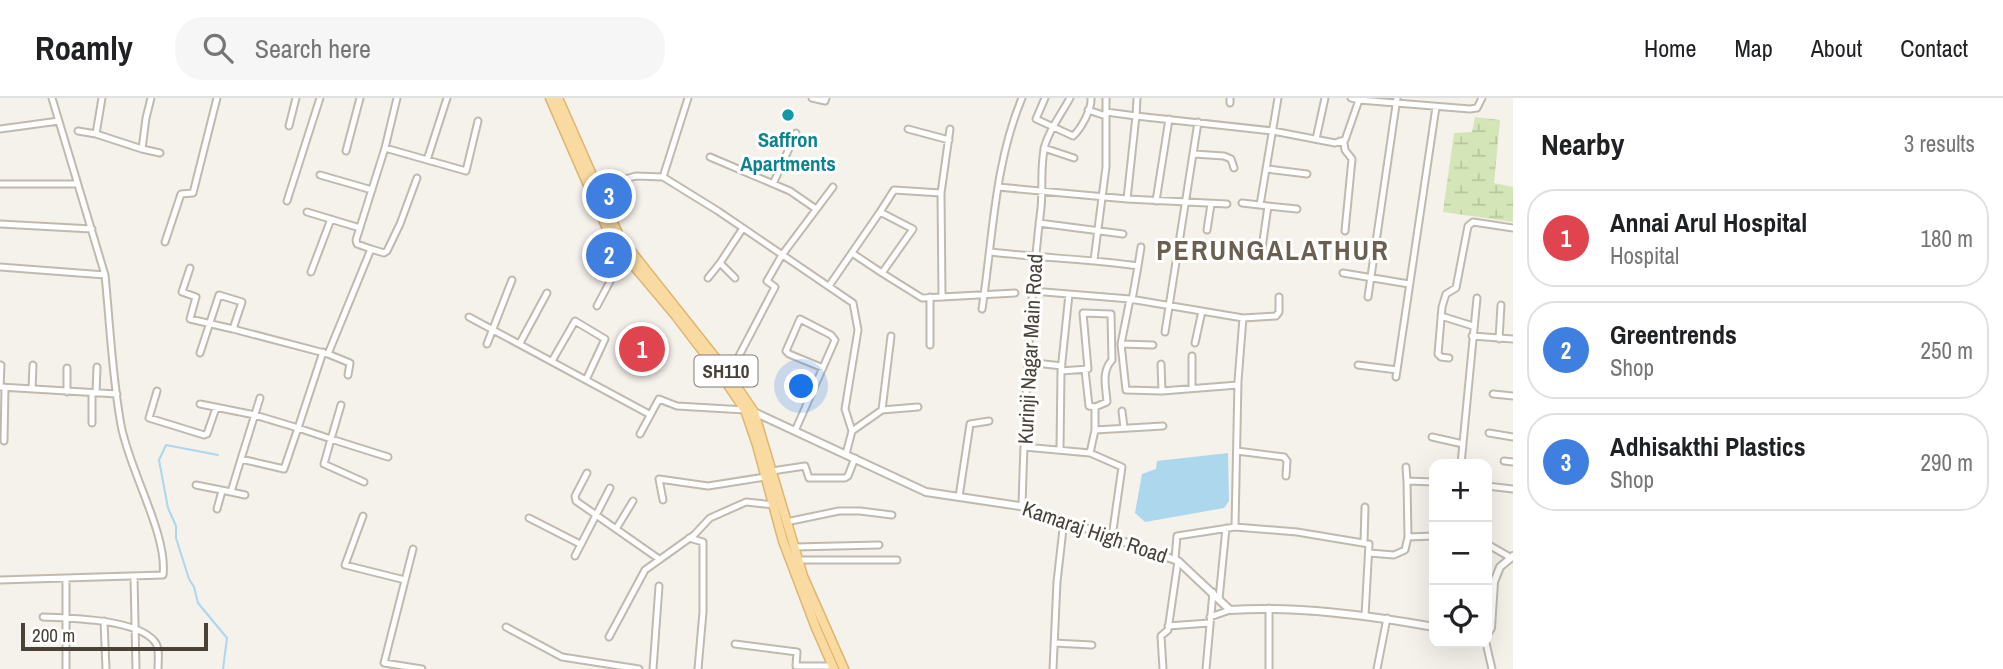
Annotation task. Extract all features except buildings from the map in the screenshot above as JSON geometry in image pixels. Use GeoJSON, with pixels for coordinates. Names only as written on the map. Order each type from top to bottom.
{"type":"FeatureCollection","features":[{"type":"Feature","properties":{"kind":"main road","name":"SH110"},"geometry":{"type":"LineString","coordinates":[[551,98],[625,246],[729,375],[749,411],[802,593],[834,667]]}},
{"type":"Feature","properties":{"kind":"main road","name":"SH110"},"geometry":{"type":"LineString","coordinates":[[558,98],[612,240],[676,316],[749,411]]}},
{"type":"Feature","properties":{"kind":"main road","name":"SH110"},"geometry":{"type":"LineString","coordinates":[[777,505],[786,522],[823,625],[844,669]]}},
{"type":"Feature","properties":{"kind":"street"},"geometry":{"type":"LineString","coordinates":[[0,580],[163,575],[163,557],[121,425],[105,275],[52,98]]}},
{"type":"Feature","properties":{"kind":"street"},"geometry":{"type":"LineString","coordinates":[[96,134],[102,98]]}},
{"type":"Feature","properties":{"kind":"street"},"geometry":{"type":"LineString","coordinates":[[142,149],[152,98]]}},
{"type":"Feature","properties":{"kind":"street"},"geometry":{"type":"LineString","coordinates":[[165,242],[181,194],[193,193],[216,98]]}},
{"type":"Feature","properties":{"kind":"street"},"geometry":{"type":"LineString","coordinates":[[289,126],[296,98]]}},
{"type":"Feature","properties":{"kind":"street"},"geometry":{"type":"LineString","coordinates":[[287,201],[320,98]]}},
{"type":"Feature","properties":{"kind":"street"},"geometry":{"type":"LineString","coordinates":[[346,151],[360,98]]}},
{"type":"Feature","properties":{"kind":"street"},"geometry":{"type":"LineString","coordinates":[[397,98],[385,148],[355,242],[384,253],[387,251],[417,177]]}},
{"type":"Feature","properties":{"kind":"street"},"geometry":{"type":"LineString","coordinates":[[427,160],[447,98]]}},
{"type":"Feature","properties":{"kind":"street"},"geometry":{"type":"LineString","coordinates":[[663,177],[688,98]]}},
{"type":"Feature","properties":{"kind":"street"},"geometry":{"type":"LineString","coordinates":[[812,98],[826,100]]}},
{"type":"Feature","properties":{"kind":"street"},"geometry":{"type":"LineString","coordinates":[[982,309],[998,187],[1009,130],[1022,98]]}},
{"type":"Feature","properties":{"kind":"street"},"geometry":{"type":"LineString","coordinates":[[1045,98],[1036,120],[1069,135],[1076,135],[1091,98]]}},
{"type":"Feature","properties":{"kind":"street"},"geometry":{"type":"LineString","coordinates":[[1070,98],[1052,128],[1044,148],[1074,158]]}},
{"type":"Feature","properties":{"kind":"street"},"geometry":{"type":"LineString","coordinates":[[1094,260],[1103,197],[1106,98]]}},
{"type":"Feature","properties":{"kind":"street"},"geometry":{"type":"LineString","coordinates":[[1127,199],[1137,98]]}},
{"type":"Feature","properties":{"kind":"street"},"geometry":{"type":"LineString","coordinates":[[1260,205],[1278,98]]}},
{"type":"Feature","properties":{"kind":"street"},"geometry":{"type":"LineString","coordinates":[[1316,139],[1325,98]]}},
{"type":"Feature","properties":{"kind":"street"},"geometry":{"type":"LineString","coordinates":[[1351,98],[1470,109],[1477,108],[1482,98]]}},
{"type":"Feature","properties":{"kind":"street"},"geometry":{"type":"LineString","coordinates":[[1396,377],[1434,106],[1432,98]]}},
{"type":"Feature","properties":{"kind":"street"},"geometry":{"type":"LineString","coordinates":[[1088,110],[1273,131],[1335,143],[1345,140],[1359,99]]}},
{"type":"Feature","properties":{"kind":"street"},"geometry":{"type":"LineString","coordinates":[[1368,297],[1397,101]]}},
{"type":"Feature","properties":{"kind":"street"},"geometry":{"type":"LineString","coordinates":[[1156,201],[1169,119]]}},
{"type":"Feature","properties":{"kind":"street"},"geometry":{"type":"LineString","coordinates":[[0,129],[59,121]]}},
{"type":"Feature","properties":{"kind":"street"},"geometry":{"type":"LineString","coordinates":[[385,148],[466,171],[478,121]]}},
{"type":"Feature","properties":{"kind":"street"},"geometry":{"type":"LineString","coordinates":[[1164,332],[1198,122]]}},
{"type":"Feature","properties":{"kind":"street"},"geometry":{"type":"LineString","coordinates":[[908,129],[948,140]]}},
{"type":"Feature","properties":{"kind":"street"},"geometry":{"type":"LineString","coordinates":[[942,297],[941,193],[950,129]]}},
{"type":"Feature","properties":{"kind":"street"},"geometry":{"type":"LineString","coordinates":[[78,131],[160,153]]}},
{"type":"Feature","properties":{"kind":"street"},"geometry":{"type":"LineString","coordinates":[[773,184],[796,133]]}},
{"type":"Feature","properties":{"kind":"street"},"geometry":{"type":"LineString","coordinates":[[1340,141],[1344,143],[1346,152],[1352,159],[1345,231]]}},
{"type":"Feature","properties":{"kind":"street","name":"Kurinji Nagar Main Road"},"geometry":{"type":"LineString","coordinates":[[1022,506],[1027,362],[1043,192],[1044,148]]}},
{"type":"Feature","properties":{"kind":"street"},"geometry":{"type":"LineString","coordinates":[[1194,154],[1224,156],[1231,159],[1234,168]]}},
{"type":"Feature","properties":{"kind":"street"},"geometry":{"type":"LineString","coordinates":[[710,157],[790,191],[816,209]]}},
{"type":"Feature","properties":{"kind":"street"},"geometry":{"type":"LineString","coordinates":[[1267,169],[1307,174]]}},
{"type":"Feature","properties":{"kind":"street"},"geometry":{"type":"LineString","coordinates":[[320,175],[372,190]]}},
{"type":"Feature","properties":{"kind":"street"},"geometry":{"type":"LineString","coordinates":[[594,188],[636,176],[663,177],[853,303],[858,330],[845,409],[852,431],[846,454]]}},
{"type":"Feature","properties":{"kind":"street"},"geometry":{"type":"LineString","coordinates":[[0,184],[77,184]]}},
{"type":"Feature","properties":{"kind":"street"},"geometry":{"type":"LineString","coordinates":[[729,375],[775,287],[767,281],[782,255],[833,187]]}},
{"type":"Feature","properties":{"kind":"street"},"geometry":{"type":"LineString","coordinates":[[998,187],[1127,199],[1227,204]]}},
{"type":"Feature","properties":{"kind":"street"},"geometry":{"type":"LineString","coordinates":[[829,286],[894,190],[941,193]]}},
{"type":"Feature","properties":{"kind":"street"},"geometry":{"type":"LineString","coordinates":[[1242,203],[1297,209]]}},
{"type":"Feature","properties":{"kind":"street"},"geometry":{"type":"LineString","coordinates":[[1206,230],[1210,204]]}},
{"type":"Feature","properties":{"kind":"street"},"geometry":{"type":"LineString","coordinates":[[1261,256],[1268,206]]}},
{"type":"Feature","properties":{"kind":"street"},"geometry":{"type":"LineString","coordinates":[[307,212],[360,228]]}},
{"type":"Feature","properties":{"kind":"street"},"geometry":{"type":"LineString","coordinates":[[880,212],[913,229],[882,273]]}},
{"type":"Feature","properties":{"kind":"street"},"geometry":{"type":"LineString","coordinates":[[312,272],[331,219]]}},
{"type":"Feature","properties":{"kind":"street"},"geometry":{"type":"LineString","coordinates":[[1039,223],[1123,234]]}},
{"type":"Feature","properties":{"kind":"street"},"geometry":{"type":"LineString","coordinates":[[1449,358],[1441,358],[1438,354],[1441,316],[1446,294],[1456,288],[1470,223],[1513,228]]}},
{"type":"Feature","properties":{"kind":"street"},"geometry":{"type":"LineString","coordinates":[[0,224],[92,229]]}},
{"type":"Feature","properties":{"kind":"street"},"geometry":{"type":"LineString","coordinates":[[708,278],[743,228]]}},
{"type":"Feature","properties":{"kind":"street"},"geometry":{"type":"LineString","coordinates":[[1141,247],[1121,344],[1125,389],[1162,391],[1238,384]]}},
{"type":"Feature","properties":{"kind":"street"},"geometry":{"type":"LineString","coordinates":[[241,459],[284,469],[326,353],[371,249]]}},
{"type":"Feature","properties":{"kind":"street"},"geometry":{"type":"LineString","coordinates":[[991,252],[1138,266]]}},
{"type":"Feature","properties":{"kind":"street"},"geometry":{"type":"LineString","coordinates":[[852,253],[922,298],[1015,293]]}},
{"type":"Feature","properties":{"kind":"street"},"geometry":{"type":"LineString","coordinates":[[597,306],[624,255]]}},
{"type":"Feature","properties":{"kind":"street"},"geometry":{"type":"LineString","coordinates":[[720,263],[735,278]]}},
{"type":"Feature","properties":{"kind":"street"},"geometry":{"type":"LineString","coordinates":[[0,267],[105,275]]}},
{"type":"Feature","properties":{"kind":"street"},"geometry":{"type":"LineString","coordinates":[[190,268],[182,292],[196,297],[190,319],[326,353],[350,363],[348,375]]}},
{"type":"Feature","properties":{"kind":"street"},"geometry":{"type":"LineString","coordinates":[[1343,273],[1409,284]]}},
{"type":"Feature","properties":{"kind":"street"},"geometry":{"type":"LineString","coordinates":[[487,344],[512,280]]}},
{"type":"Feature","properties":{"kind":"street"},"geometry":{"type":"LineString","coordinates":[[1032,291],[1131,299],[1243,318],[1276,316],[1279,312],[1279,297]]}},
{"type":"Feature","properties":{"kind":"street"},"geometry":{"type":"LineString","coordinates":[[520,343],[547,293]]}},
{"type":"Feature","properties":{"kind":"street"},"geometry":{"type":"LineString","coordinates":[[1060,449],[1061,368],[1069,294]]}},
{"type":"Feature","properties":{"kind":"street"},"geometry":{"type":"LineString","coordinates":[[200,353],[219,295],[242,302],[233,329]]}},
{"type":"Feature","properties":{"kind":"street"},"geometry":{"type":"LineString","coordinates":[[930,297],[930,345]]}},
{"type":"Feature","properties":{"kind":"street"},"geometry":{"type":"LineString","coordinates":[[1462,459],[1477,298]]}},
{"type":"Feature","properties":{"kind":"street"},"geometry":{"type":"LineString","coordinates":[[1499,339],[1501,305]]}},
{"type":"Feature","properties":{"kind":"street"},"geometry":{"type":"LineString","coordinates":[[1195,343],[1202,311]]}},
{"type":"Feature","properties":{"kind":"street"},"geometry":{"type":"LineString","coordinates":[[1084,313],[1111,314],[1112,360],[1105,373],[1107,402],[1095,407],[1089,406],[1082,315],[1084,313]]}},
{"type":"Feature","properties":{"kind":"street"},"geometry":{"type":"LineString","coordinates":[[1441,316],[1473,326]]}},
{"type":"Feature","properties":{"kind":"street"},"geometry":{"type":"LineString","coordinates":[[469,317],[649,414]]}},
{"type":"Feature","properties":{"kind":"street"},"geometry":{"type":"LineString","coordinates":[[1235,527],[1238,384],[1243,318]]}},
{"type":"Feature","properties":{"kind":"street"},"geometry":{"type":"LineString","coordinates":[[795,431],[834,344],[834,338],[800,319],[786,351],[822,369]]}},
{"type":"Feature","properties":{"kind":"street"},"geometry":{"type":"LineString","coordinates":[[552,361],[575,321],[605,339],[586,380]]}},
{"type":"Feature","properties":{"kind":"street"},"geometry":{"type":"LineString","coordinates":[[1472,335],[1513,338]]}},
{"type":"Feature","properties":{"kind":"street"},"geometry":{"type":"LineString","coordinates":[[882,410],[891,336]]}},
{"type":"Feature","properties":{"kind":"street"},"geometry":{"type":"LineString","coordinates":[[1121,344],[1153,345]]}},
{"type":"Feature","properties":{"kind":"street"},"geometry":{"type":"LineString","coordinates":[[1192,356],[1192,388]]}},
{"type":"Feature","properties":{"kind":"street"},"geometry":{"type":"LineString","coordinates":[[1027,362],[1085,370]]}},
{"type":"Feature","properties":{"kind":"street"},"geometry":{"type":"LineString","coordinates":[[1160,364],[1162,391]]}},
{"type":"Feature","properties":{"kind":"street"},"geometry":{"type":"LineString","coordinates":[[1,365],[4,441]]}},
{"type":"Feature","properties":{"kind":"street"},"geometry":{"type":"LineString","coordinates":[[32,389],[33,365]]}},
{"type":"Feature","properties":{"kind":"street"},"geometry":{"type":"LineString","coordinates":[[1358,365],[1397,370]]}},
{"type":"Feature","properties":{"kind":"street"},"geometry":{"type":"LineString","coordinates":[[92,423],[97,366]]}},
{"type":"Feature","properties":{"kind":"street"},"geometry":{"type":"LineString","coordinates":[[67,368],[67,391]]}},
{"type":"Feature","properties":{"kind":"street"},"geometry":{"type":"LineString","coordinates":[[2,387],[117,394]]}},
{"type":"Feature","properties":{"kind":"street"},"geometry":{"type":"LineString","coordinates":[[157,391],[149,418],[204,435],[207,434],[216,408]]}},
{"type":"Feature","properties":{"kind":"street"},"geometry":{"type":"LineString","coordinates":[[1493,394],[1513,396]]}},
{"type":"Feature","properties":{"kind":"street"},"geometry":{"type":"LineString","coordinates":[[231,492],[260,398]]}},
{"type":"Feature","properties":{"kind":"street"},"geometry":{"type":"LineString","coordinates":[[640,434],[659,399],[677,406],[749,411]]}},
{"type":"Feature","properties":{"kind":"street"},"geometry":{"type":"LineString","coordinates":[[200,404],[255,415],[388,457]]}},
{"type":"Feature","properties":{"kind":"street"},"geometry":{"type":"LineString","coordinates":[[341,405],[324,464],[364,482]]}},
{"type":"Feature","properties":{"kind":"street"},"geometry":{"type":"LineString","coordinates":[[1090,453],[1096,429],[1095,407]]}},
{"type":"Feature","properties":{"kind":"street"},"geometry":{"type":"LineString","coordinates":[[852,431],[882,410],[918,408]]}},
{"type":"Feature","properties":{"kind":"street","name":"Kamaraj High Road"},"geometry":{"type":"LineString","coordinates":[[749,411],[926,492],[1022,506],[1177,560],[1230,610]]}},
{"type":"Feature","properties":{"kind":"street"},"geometry":{"type":"LineString","coordinates":[[1122,411],[1124,428]]}},
{"type":"Feature","properties":{"kind":"street"},"geometry":{"type":"LineString","coordinates":[[959,497],[970,424],[989,421]]}},
{"type":"Feature","properties":{"kind":"street"},"geometry":{"type":"LineString","coordinates":[[1096,429],[1163,426]]}},
{"type":"Feature","properties":{"kind":"street"},"geometry":{"type":"LineString","coordinates":[[1489,433],[1513,437]]}},
{"type":"Feature","properties":{"kind":"street"},"geometry":{"type":"LineString","coordinates":[[1432,437],[1463,444]]}},
{"type":"Feature","properties":{"kind":"street"},"geometry":{"type":"LineString","coordinates":[[1024,447],[1090,453],[1122,467],[1112,537]]}},
{"type":"Feature","properties":{"kind":"street"},"geometry":{"type":"LineString","coordinates":[[1237,451],[1284,457],[1287,461],[1286,476]]}},
{"type":"Feature","properties":{"kind":"street"},"geometry":{"type":"LineString","coordinates":[[663,500],[659,479],[708,486],[805,466],[809,478],[845,478],[855,458]]}},
{"type":"Feature","properties":{"kind":"street"},"geometry":{"type":"LineString","coordinates":[[1504,461],[1513,462]]}},
{"type":"Feature","properties":{"kind":"street"},"geometry":{"type":"LineString","coordinates":[[1369,553],[1394,555],[1405,550],[1408,537],[1406,467]]}},
{"type":"Feature","properties":{"kind":"street"},"geometry":{"type":"LineString","coordinates":[[587,474],[575,496],[579,503],[659,559]]}},
{"type":"Feature","properties":{"kind":"street"},"geometry":{"type":"LineString","coordinates":[[1407,481],[1429,482]]}},
{"type":"Feature","properties":{"kind":"street"},"geometry":{"type":"LineString","coordinates":[[196,485],[245,495]]}},
{"type":"Feature","properties":{"kind":"street"},"geometry":{"type":"LineString","coordinates":[[1492,487],[1513,489]]}},
{"type":"Feature","properties":{"kind":"street"},"geometry":{"type":"LineString","coordinates":[[575,556],[610,488]]}},
{"type":"Feature","properties":{"kind":"street"},"geometry":{"type":"LineString","coordinates":[[217,509],[222,491]]}},
{"type":"Feature","properties":{"kind":"street"},"geometry":{"type":"LineString","coordinates":[[616,529],[633,501]]}},
{"type":"Feature","properties":{"kind":"street"},"geometry":{"type":"LineString","coordinates":[[609,637],[645,570],[689,538],[710,518],[746,502],[777,505]]}},
{"type":"Feature","properties":{"kind":"street"},"geometry":{"type":"LineString","coordinates":[[1364,543],[1365,507]]}},
{"type":"Feature","properties":{"kind":"street"},"geometry":{"type":"LineString","coordinates":[[786,522],[839,511],[892,514]]}},
{"type":"Feature","properties":{"kind":"street"},"geometry":{"type":"LineString","coordinates":[[363,516],[345,565],[405,580]]}},
{"type":"Feature","properties":{"kind":"street"},"geometry":{"type":"LineString","coordinates":[[530,518],[580,544]]}},
{"type":"Feature","properties":{"kind":"street"},"geometry":{"type":"LineString","coordinates":[[1053,669],[1064,520]]}},
{"type":"Feature","properties":{"kind":"street"},"geometry":{"type":"LineString","coordinates":[[1163,669],[1161,636],[1168,630],[1177,560],[1177,536],[1235,527],[1297,532],[1369,544],[1365,616]]}},
{"type":"Feature","properties":{"kind":"street"},"geometry":{"type":"LineString","coordinates":[[1219,599],[1226,528]]}},
{"type":"Feature","properties":{"kind":"street"},"geometry":{"type":"LineString","coordinates":[[1408,537],[1429,536]]}},
{"type":"Feature","properties":{"kind":"street"},"geometry":{"type":"LineString","coordinates":[[689,538],[703,542],[703,612],[698,669]]}},
{"type":"Feature","properties":{"kind":"street"},"geometry":{"type":"LineString","coordinates":[[794,547],[879,545]]}},
{"type":"Feature","properties":{"kind":"street"},"geometry":{"type":"LineString","coordinates":[[1492,547],[1511,558],[1500,567],[1494,582],[1492,613]]}},
{"type":"Feature","properties":{"kind":"street"},"geometry":{"type":"LineString","coordinates":[[413,549],[384,663],[422,669]]}},
{"type":"Feature","properties":{"kind":"street"},"geometry":{"type":"LineString","coordinates":[[798,560],[897,560]]}},
{"type":"Feature","properties":{"kind":"street"},"geometry":{"type":"LineString","coordinates":[[134,577],[136,669]]}},
{"type":"Feature","properties":{"kind":"street"},"geometry":{"type":"LineString","coordinates":[[66,580],[66,669]]}},
{"type":"Feature","properties":{"kind":"street"},"geometry":{"type":"LineString","coordinates":[[653,669],[659,586]]}},
{"type":"Feature","properties":{"kind":"street"},"geometry":{"type":"LineString","coordinates":[[1206,669],[1213,592]]}},
{"type":"Feature","properties":{"kind":"street"},"geometry":{"type":"LineString","coordinates":[[1168,626],[1209,620],[1230,610],[1269,608],[1387,618],[1429,626]]}},
{"type":"Feature","properties":{"kind":"street"},"geometry":{"type":"LineString","coordinates":[[1269,608],[1269,669]]}},
{"type":"Feature","properties":{"kind":"street"},"geometry":{"type":"LineString","coordinates":[[43,617],[104,621],[135,629],[154,640],[157,646],[158,669]]}},
{"type":"Feature","properties":{"kind":"street"},"geometry":{"type":"LineString","coordinates":[[1377,669],[1387,618]]}},
{"type":"Feature","properties":{"kind":"street"},"geometry":{"type":"LineString","coordinates":[[104,621],[106,669]]}},
{"type":"Feature","properties":{"kind":"street"},"geometry":{"type":"LineString","coordinates":[[506,627],[562,657],[639,669]]}},
{"type":"Feature","properties":{"kind":"street"},"geometry":{"type":"LineString","coordinates":[[1054,643],[1092,645]]}},
{"type":"Feature","properties":{"kind":"street"},"geometry":{"type":"LineString","coordinates":[[735,644],[797,652],[796,666],[834,667]]}},
{"type":"Feature","properties":{"kind":"street"},"geometry":{"type":"LineString","coordinates":[[1487,648],[1492,669]]}},
{"type":"Feature","properties":{"kind":"green space"},"geometry":{"type":"Polygon","coordinates":[[[1475,117],[1500,120],[1494,183],[1513,187],[1513,222],[1443,212],[1454,133],[1472,132],[1475,117]]]}},
{"type":"Feature","properties":{"kind":"water"},"geometry":{"type":"Polygon","coordinates":[[[1228,453],[1229,501],[1224,508],[1145,522],[1135,513],[1142,474],[1156,469],[1157,461],[1228,453]]]}},
{"type":"Feature","properties":{"kind":"waterway"},"geometry":{"type":"LineString","coordinates":[[218,455],[166,445],[159,460],[168,508],[176,526],[176,538],[198,603],[227,638],[223,669]]}},
{"type":"Feature","properties":{"kind":"place","name":"Saffron Apartments"},"geometry":{"type":"Point","coordinates":[788,115]}},
{"type":"Feature","properties":{"kind":"place","name":"Adhisakthi Plastics"},"geometry":{"type":"Point","coordinates":[609,196]}},
{"type":"Feature","properties":{"kind":"place","name":"Greentrends"},"geometry":{"type":"Point","coordinates":[609,255]}},
{"type":"Feature","properties":{"kind":"place","name":"Annai Arul Hospital"},"geometry":{"type":"Point","coordinates":[642,349]}},
{"type":"Feature","properties":{"kind":"district","name":"PERUNGALATHUR"},"geometry":{"type":"Point","coordinates":[1273,250]}}]}
